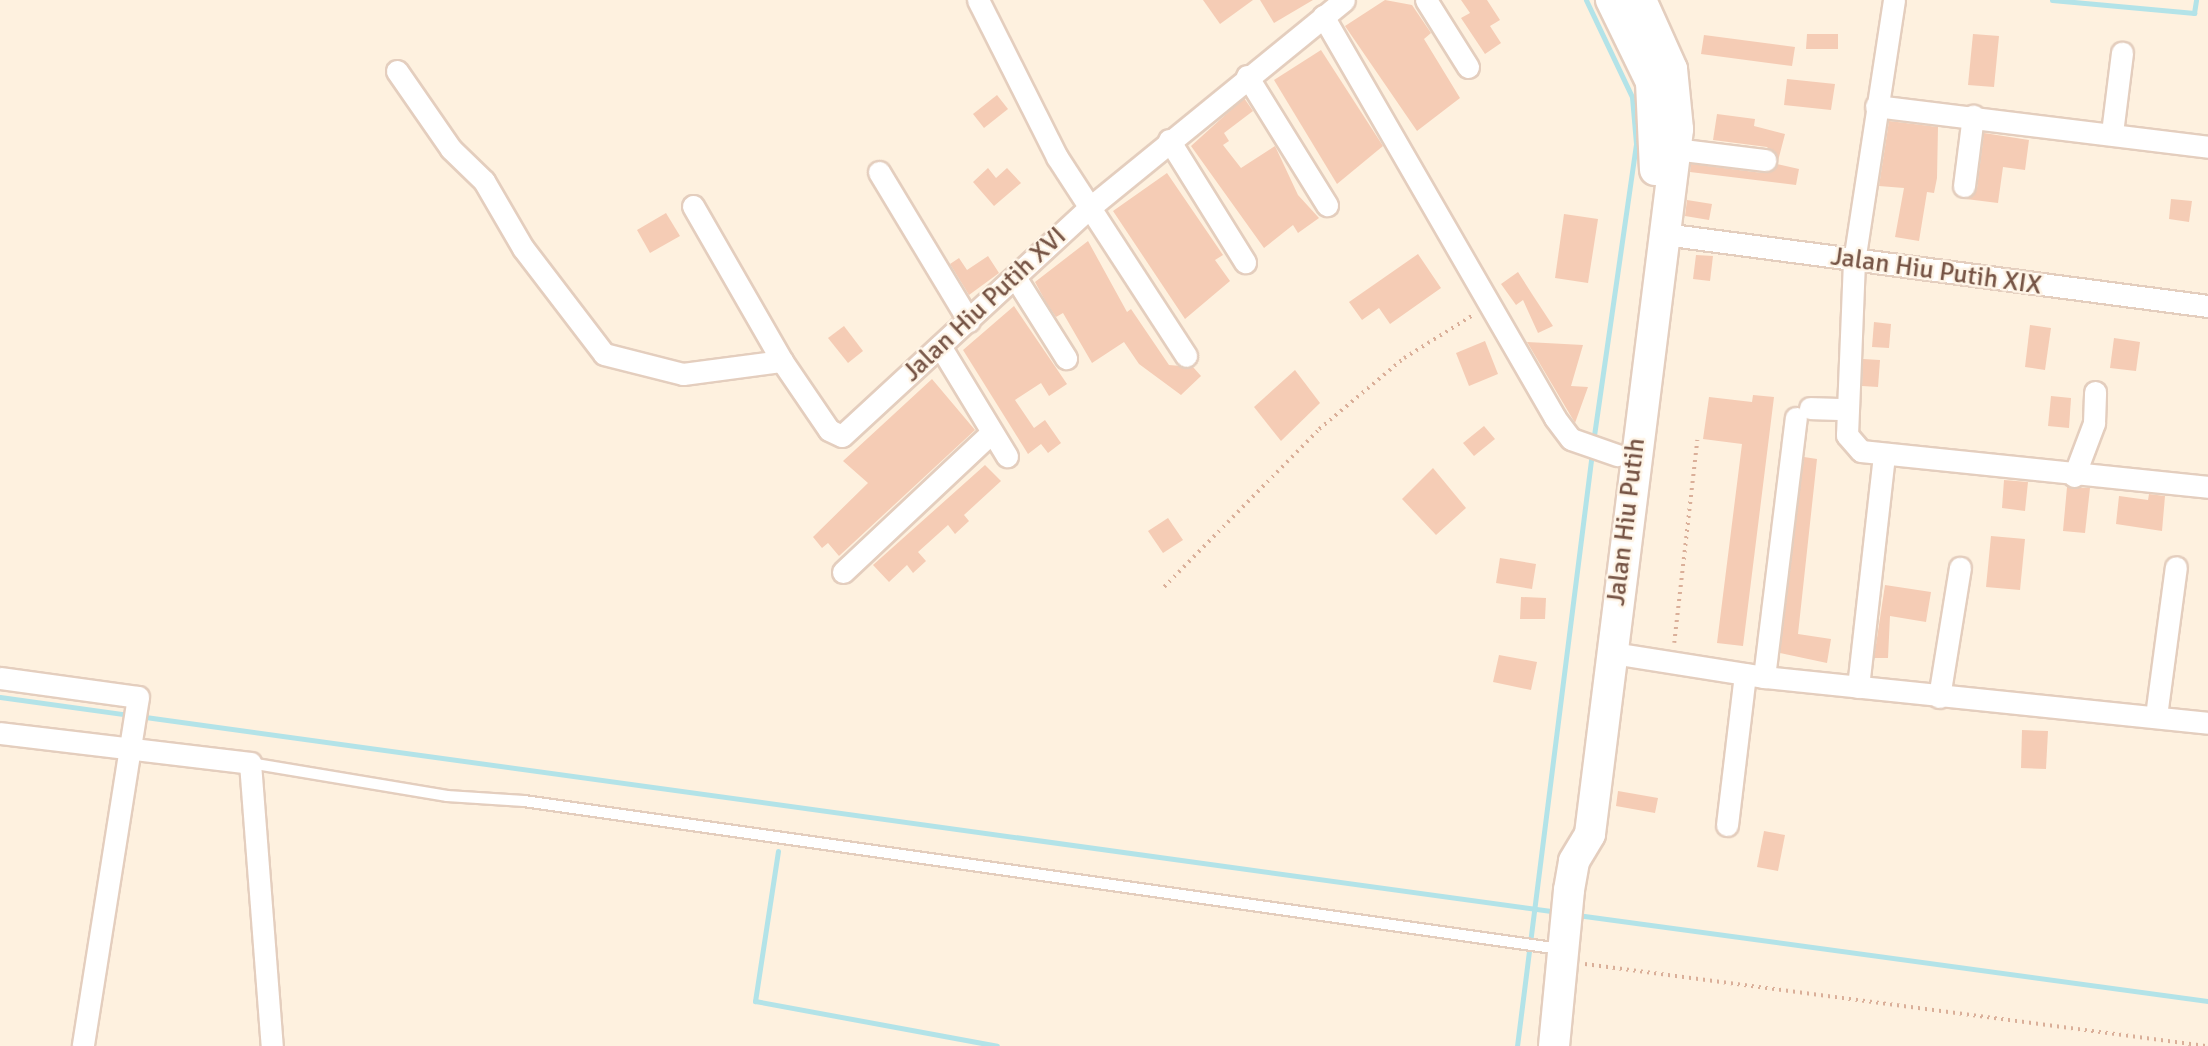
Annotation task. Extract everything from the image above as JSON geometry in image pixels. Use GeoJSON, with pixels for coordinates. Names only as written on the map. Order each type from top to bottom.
{"type":"FeatureCollection","features":[{"type":"Feature","properties":{"kind":"street"},"geometry":{"type":"LineString","coordinates":[[978,0],[1088,209],[1185,356]]}},
{"type":"Feature","properties":{"kind":"street","name":"Jalan Hiu Putih XVI"},"geometry":{"type":"LineString","coordinates":[[693,206],[782,361],[830,430],[842,436],[1088,209],[1247,76],[1344,0]]}},
{"type":"Feature","properties":{"kind":"street"},"geometry":{"type":"LineString","coordinates":[[1426,0],[1468,67]]}},
{"type":"Feature","properties":{"kind":"street"},"geometry":{"type":"LineString","coordinates":[[1574,861],[1570,845],[1617,455],[1641,337],[1655,166],[1656,112],[1651,82],[1611,0]]}},
{"type":"Feature","properties":{"kind":"street","name":"Jalan Hiu Putih"},"geometry":{"type":"LineString","coordinates":[[1554,1046],[1568,895],[1574,861],[1588,847],[1613,653],[1641,337],[1664,234],[1675,149],[1672,69],[1641,0]]}},
{"type":"Feature","properties":{"kind":"street"},"geometry":{"type":"LineString","coordinates":[[1894,0],[1854,261],[1844,409],[1854,445],[1884,454],[2074,476],[2208,487]]}},
{"type":"Feature","properties":{"kind":"street"},"geometry":{"type":"LineString","coordinates":[[1323,16],[1488,306],[1572,439],[1617,455]]}},
{"type":"Feature","properties":{"kind":"street"},"geometry":{"type":"LineString","coordinates":[[2112,133],[2122,53]]}},
{"type":"Feature","properties":{"kind":"street"},"geometry":{"type":"LineString","coordinates":[[397,71],[451,149],[484,181],[523,248],[604,354],[683,374],[782,361]]}},
{"type":"Feature","properties":{"kind":"street"},"geometry":{"type":"LineString","coordinates":[[1247,76],[1327,205]]}},
{"type":"Feature","properties":{"kind":"street"},"geometry":{"type":"LineString","coordinates":[[1876,106],[2112,133],[2208,147]]}},
{"type":"Feature","properties":{"kind":"street"},"geometry":{"type":"LineString","coordinates":[[1964,186],[1973,116]]}},
{"type":"Feature","properties":{"kind":"street"},"geometry":{"type":"LineString","coordinates":[[1169,140],[1245,261]]}},
{"type":"Feature","properties":{"kind":"street"},"geometry":{"type":"LineString","coordinates":[[1675,149],[1765,160]]}},
{"type":"Feature","properties":{"kind":"street"},"geometry":{"type":"LineString","coordinates":[[879,172],[968,321]]}},
{"type":"Feature","properties":{"kind":"street","name":"Jalan Hiu Putih XIX"},"geometry":{"type":"LineString","coordinates":[[1664,234],[2208,306]]}},
{"type":"Feature","properties":{"kind":"street"},"geometry":{"type":"LineString","coordinates":[[1014,277],[1066,358]]}},
{"type":"Feature","properties":{"kind":"street"},"geometry":{"type":"LineString","coordinates":[[940,346],[1007,456]]}},
{"type":"Feature","properties":{"kind":"street"},"geometry":{"type":"LineString","coordinates":[[2074,476],[2094,423],[2095,392]]}},
{"type":"Feature","properties":{"kind":"street"},"geometry":{"type":"LineString","coordinates":[[1727,825],[1803,413],[1844,409]]}},
{"type":"Feature","properties":{"kind":"street"},"geometry":{"type":"LineString","coordinates":[[843,572],[992,432]]}},
{"type":"Feature","properties":{"kind":"street"},"geometry":{"type":"LineString","coordinates":[[1858,687],[1884,454]]}},
{"type":"Feature","properties":{"kind":"street"},"geometry":{"type":"LineString","coordinates":[[2156,716],[2176,567]]}},
{"type":"Feature","properties":{"kind":"street"},"geometry":{"type":"LineString","coordinates":[[1939,697],[1960,568]]}},
{"type":"Feature","properties":{"kind":"street"},"geometry":{"type":"LineString","coordinates":[[1613,653],[1754,676],[2208,723]]}},
{"type":"Feature","properties":{"kind":"street"},"geometry":{"type":"LineString","coordinates":[[0,678],[138,697],[83,1046]]}},
{"type":"Feature","properties":{"kind":"street"},"geometry":{"type":"LineString","coordinates":[[0,733],[130,751],[250,763],[272,1046]]}},
{"type":"Feature","properties":{"kind":"lane"},"geometry":{"type":"LineString","coordinates":[[250,763],[447,796],[524,801],[1563,951]]}},
{"type":"Feature","properties":{"kind":"path"},"geometry":{"type":"LineString","coordinates":[[1164,587],[1319,429],[1404,358],[1488,306]]}},
{"type":"Feature","properties":{"kind":"path"},"geometry":{"type":"LineString","coordinates":[[1672,663],[1697,440]]}},
{"type":"Feature","properties":{"kind":"path"},"geometry":{"type":"LineString","coordinates":[[1563,951],[2206,1046]]}},
{"type":"Feature","properties":{"kind":"building"},"geometry":{"type":"Polygon","coordinates":[[[1203,0],[1253,0],[1220,24],[1203,0]]]}},
{"type":"Feature","properties":{"kind":"building"},"geometry":{"type":"Polygon","coordinates":[[[1260,0],[1313,0],[1274,23],[1260,0]]]}},
{"type":"Feature","properties":{"kind":"building"},"geometry":{"type":"Polygon","coordinates":[[[1385,0],[1412,5],[1431,33],[1424,39],[1460,98],[1417,131],[1345,26],[1385,0]]]}},
{"type":"Feature","properties":{"kind":"building"},"geometry":{"type":"Polygon","coordinates":[[[1461,0],[1487,0],[1500,20],[1490,26],[1501,43],[1485,54],[1461,18],[1470,13],[1461,0]]]}},
{"type":"Feature","properties":{"kind":"building"},"geometry":{"type":"Polygon","coordinates":[[[1807,34],[1838,34],[1838,49],[1806,49],[1807,34]]]}},
{"type":"Feature","properties":{"kind":"building"},"geometry":{"type":"Polygon","coordinates":[[[1973,34],[1999,36],[1994,87],[1968,85],[1973,34]]]}},
{"type":"Feature","properties":{"kind":"building"},"geometry":{"type":"Polygon","coordinates":[[[1704,35],[1795,47],[1792,66],[1701,54],[1704,35]]]}},
{"type":"Feature","properties":{"kind":"building"},"geometry":{"type":"Polygon","coordinates":[[[1321,50],[1383,146],[1337,184],[1274,80],[1321,50]]]}},
{"type":"Feature","properties":{"kind":"building"},"geometry":{"type":"Polygon","coordinates":[[[1787,79],[1835,84],[1831,110],[1784,105],[1787,79]]]}},
{"type":"Feature","properties":{"kind":"building"},"geometry":{"type":"Polygon","coordinates":[[[997,95],[1008,109],[984,128],[973,114],[997,95]]]}},
{"type":"Feature","properties":{"kind":"building"},"geometry":{"type":"Polygon","coordinates":[[[1244,98],[1253,111],[1224,133],[1229,141],[1223,145],[1241,168],[1275,146],[1298,195],[1319,218],[1298,233],[1293,225],[1264,248],[1191,146],[1244,98]]]}},
{"type":"Feature","properties":{"kind":"building"},"geometry":{"type":"Polygon","coordinates":[[[1717,114],[1755,119],[1754,126],[1785,134],[1778,161],[1767,147],[1713,140],[1717,114]]]}},
{"type":"Feature","properties":{"kind":"building"},"geometry":{"type":"Polygon","coordinates":[[[1889,121],[1938,127],[1937,178],[1934,193],[1927,192],[1919,241],[1895,237],[1904,188],[1879,186],[1889,121]]]}},
{"type":"Feature","properties":{"kind":"building"},"geometry":{"type":"Polygon","coordinates":[[[1984,133],[2029,140],[2025,170],[2003,167],[1998,203],[1966,199],[1977,188],[1984,133]]]}},
{"type":"Feature","properties":{"kind":"building"},"geometry":{"type":"Polygon","coordinates":[[[1691,164],[1763,173],[1777,164],[1799,169],[1796,185],[1690,172],[1691,164]]]}},
{"type":"Feature","properties":{"kind":"building"},"geometry":{"type":"Polygon","coordinates":[[[988,168],[996,178],[1007,168],[1021,183],[994,206],[973,182],[988,168]]]}},
{"type":"Feature","properties":{"kind":"building"},"geometry":{"type":"Polygon","coordinates":[[[1167,173],[1223,255],[1215,260],[1230,281],[1185,319],[1113,211],[1167,173]]]}},
{"type":"Feature","properties":{"kind":"building"},"geometry":{"type":"Polygon","coordinates":[[[2171,199],[2192,201],[2189,222],[2169,219],[2171,199]]]}},
{"type":"Feature","properties":{"kind":"building"},"geometry":{"type":"Polygon","coordinates":[[[1687,200],[1712,204],[1709,220],[1685,216],[1687,200]]]}},
{"type":"Feature","properties":{"kind":"building"},"geometry":{"type":"Polygon","coordinates":[[[666,213],[680,236],[650,253],[637,230],[666,213]]]}},
{"type":"Feature","properties":{"kind":"building"},"geometry":{"type":"Polygon","coordinates":[[[1564,214],[1598,219],[1588,283],[1555,278],[1564,214]]]}},
{"type":"Feature","properties":{"kind":"building"},"geometry":{"type":"Polygon","coordinates":[[[1088,241],[1127,312],[1131,309],[1169,365],[1193,367],[1201,376],[1181,395],[1139,364],[1124,342],[1092,363],[1063,313],[1056,317],[1047,304],[1035,282],[1088,241]]]}},
{"type":"Feature","properties":{"kind":"building"},"geometry":{"type":"Polygon","coordinates":[[[1418,254],[1441,288],[1390,324],[1379,308],[1362,320],[1349,302],[1418,254]]]}},
{"type":"Feature","properties":{"kind":"building"},"geometry":{"type":"Polygon","coordinates":[[[1696,255],[1713,256],[1710,281],[1693,279],[1696,255]]]}},
{"type":"Feature","properties":{"kind":"building"},"geometry":{"type":"Polygon","coordinates":[[[988,256],[999,273],[969,295],[950,264],[959,258],[967,270],[988,256]]]}},
{"type":"Feature","properties":{"kind":"building"},"geometry":{"type":"Polygon","coordinates":[[[1518,272],[1553,326],[1538,333],[1523,300],[1516,305],[1501,284],[1518,272]]]}},
{"type":"Feature","properties":{"kind":"building"},"geometry":{"type":"Polygon","coordinates":[[[1014,306],[1067,384],[1049,396],[1041,383],[1015,400],[1034,428],[1045,420],[1061,443],[1048,453],[1041,444],[1028,454],[963,350],[1014,306]]]}},
{"type":"Feature","properties":{"kind":"building"},"geometry":{"type":"Polygon","coordinates":[[[1874,322],[1891,324],[1889,348],[1872,347],[1874,322]]]}},
{"type":"Feature","properties":{"kind":"building"},"geometry":{"type":"Polygon","coordinates":[[[2030,325],[2051,328],[2045,370],[2025,367],[2030,325]]]}},
{"type":"Feature","properties":{"kind":"building"},"geometry":{"type":"Polygon","coordinates":[[[844,326],[863,351],[848,363],[828,338],[844,326]]]}},
{"type":"Feature","properties":{"kind":"building"},"geometry":{"type":"Polygon","coordinates":[[[2114,338],[2140,342],[2136,371],[2110,368],[2114,338]]]}},
{"type":"Feature","properties":{"kind":"building"},"geometry":{"type":"Polygon","coordinates":[[[1485,341],[1498,374],[1469,386],[1456,353],[1485,341]]]}},
{"type":"Feature","properties":{"kind":"building"},"geometry":{"type":"Polygon","coordinates":[[[1527,342],[1583,345],[1571,386],[1588,387],[1575,423],[1527,342]]]}},
{"type":"Feature","properties":{"kind":"building"},"geometry":{"type":"Polygon","coordinates":[[[1863,359],[1880,360],[1878,387],[1862,386],[1863,359]]]}},
{"type":"Feature","properties":{"kind":"building"},"geometry":{"type":"Polygon","coordinates":[[[1295,370],[1320,403],[1281,441],[1254,407],[1295,370]]]}},
{"type":"Feature","properties":{"kind":"building"},"geometry":{"type":"Polygon","coordinates":[[[932,379],[975,430],[839,556],[828,543],[822,548],[813,537],[868,483],[843,461],[932,379]]]}},
{"type":"Feature","properties":{"kind":"building"},"geometry":{"type":"Polygon","coordinates":[[[1753,395],[1774,397],[1743,646],[1717,643],[1742,444],[1703,439],[1709,397],[1752,402],[1753,395]]]}},
{"type":"Feature","properties":{"kind":"building"},"geometry":{"type":"Polygon","coordinates":[[[2051,396],[2071,398],[2069,428],[2048,426],[2051,396]]]}},
{"type":"Feature","properties":{"kind":"building"},"geometry":{"type":"Polygon","coordinates":[[[1484,426],[1495,439],[1474,456],[1463,443],[1484,426]]]}},
{"type":"Feature","properties":{"kind":"building"},"geometry":{"type":"Polygon","coordinates":[[[1804,457],[1817,459],[1798,634],[1831,639],[1827,663],[1780,653],[1804,457]]]}},
{"type":"Feature","properties":{"kind":"building"},"geometry":{"type":"Polygon","coordinates":[[[985,465],[1001,481],[964,515],[969,521],[955,534],[948,525],[918,552],[926,561],[913,573],[907,565],[889,582],[873,565],[985,465]]]}},
{"type":"Feature","properties":{"kind":"building"},"geometry":{"type":"Polygon","coordinates":[[[1433,468],[1466,508],[1436,535],[1402,499],[1433,468]]]}},
{"type":"Feature","properties":{"kind":"building"},"geometry":{"type":"Polygon","coordinates":[[[2004,480],[2028,482],[2025,511],[2002,508],[2004,480]]]}},
{"type":"Feature","properties":{"kind":"building"},"geometry":{"type":"Polygon","coordinates":[[[2067,487],[2090,488],[2085,533],[2063,531],[2067,487]]]}},
{"type":"Feature","properties":{"kind":"building"},"geometry":{"type":"Polygon","coordinates":[[[2149,494],[2165,496],[2162,531],[2116,524],[2119,496],[2148,500],[2149,494]]]}},
{"type":"Feature","properties":{"kind":"building"},"geometry":{"type":"Polygon","coordinates":[[[1168,518],[1183,540],[1163,553],[1148,531],[1168,518]]]}},
{"type":"Feature","properties":{"kind":"building"},"geometry":{"type":"Polygon","coordinates":[[[1991,536],[2025,539],[2020,590],[1986,587],[1991,536]]]}},
{"type":"Feature","properties":{"kind":"building"},"geometry":{"type":"Polygon","coordinates":[[[1500,558],[1536,564],[1532,589],[1496,583],[1500,558]]]}},
{"type":"Feature","properties":{"kind":"building"},"geometry":{"type":"Polygon","coordinates":[[[1885,585],[1931,592],[1926,622],[1890,616],[1888,658],[1874,658],[1885,585]]]}},
{"type":"Feature","properties":{"kind":"building"},"geometry":{"type":"Polygon","coordinates":[[[1521,597],[1546,598],[1545,619],[1520,619],[1521,597]]]}},
{"type":"Feature","properties":{"kind":"building"},"geometry":{"type":"Polygon","coordinates":[[[1499,655],[1537,662],[1531,690],[1493,682],[1499,655]]]}},
{"type":"Feature","properties":{"kind":"building"},"geometry":{"type":"Polygon","coordinates":[[[2022,730],[2048,731],[2046,769],[2021,768],[2022,730]]]}},
{"type":"Feature","properties":{"kind":"building"},"geometry":{"type":"Polygon","coordinates":[[[1618,791],[1658,798],[1655,813],[1616,806],[1618,791]]]}},
{"type":"Feature","properties":{"kind":"building"},"geometry":{"type":"Polygon","coordinates":[[[1764,831],[1785,835],[1778,871],[1757,867],[1764,831]]]}},
{"type":"Feature","properties":{"kind":"waterway"},"geometry":{"type":"LineString","coordinates":[[1586,0],[1632,97],[1636,144],[1593,442]]}},
{"type":"Feature","properties":{"kind":"waterway"},"geometry":{"type":"LineString","coordinates":[[2052,0],[2194,13],[2196,0]]}},
{"type":"Feature","properties":{"kind":"waterway"},"geometry":{"type":"LineString","coordinates":[[1517,1046],[1592,452]]}},
{"type":"Feature","properties":{"kind":"waterway"},"geometry":{"type":"LineString","coordinates":[[0,697],[129,715]]}},
{"type":"Feature","properties":{"kind":"waterway"},"geometry":{"type":"LineString","coordinates":[[138,716],[1557,912]]}},
{"type":"Feature","properties":{"kind":"waterway"},"geometry":{"type":"LineString","coordinates":[[778,851],[755,1001],[997,1046]]}},
{"type":"Feature","properties":{"kind":"waterway"},"geometry":{"type":"LineString","coordinates":[[1577,915],[2208,1001]]}}]}
